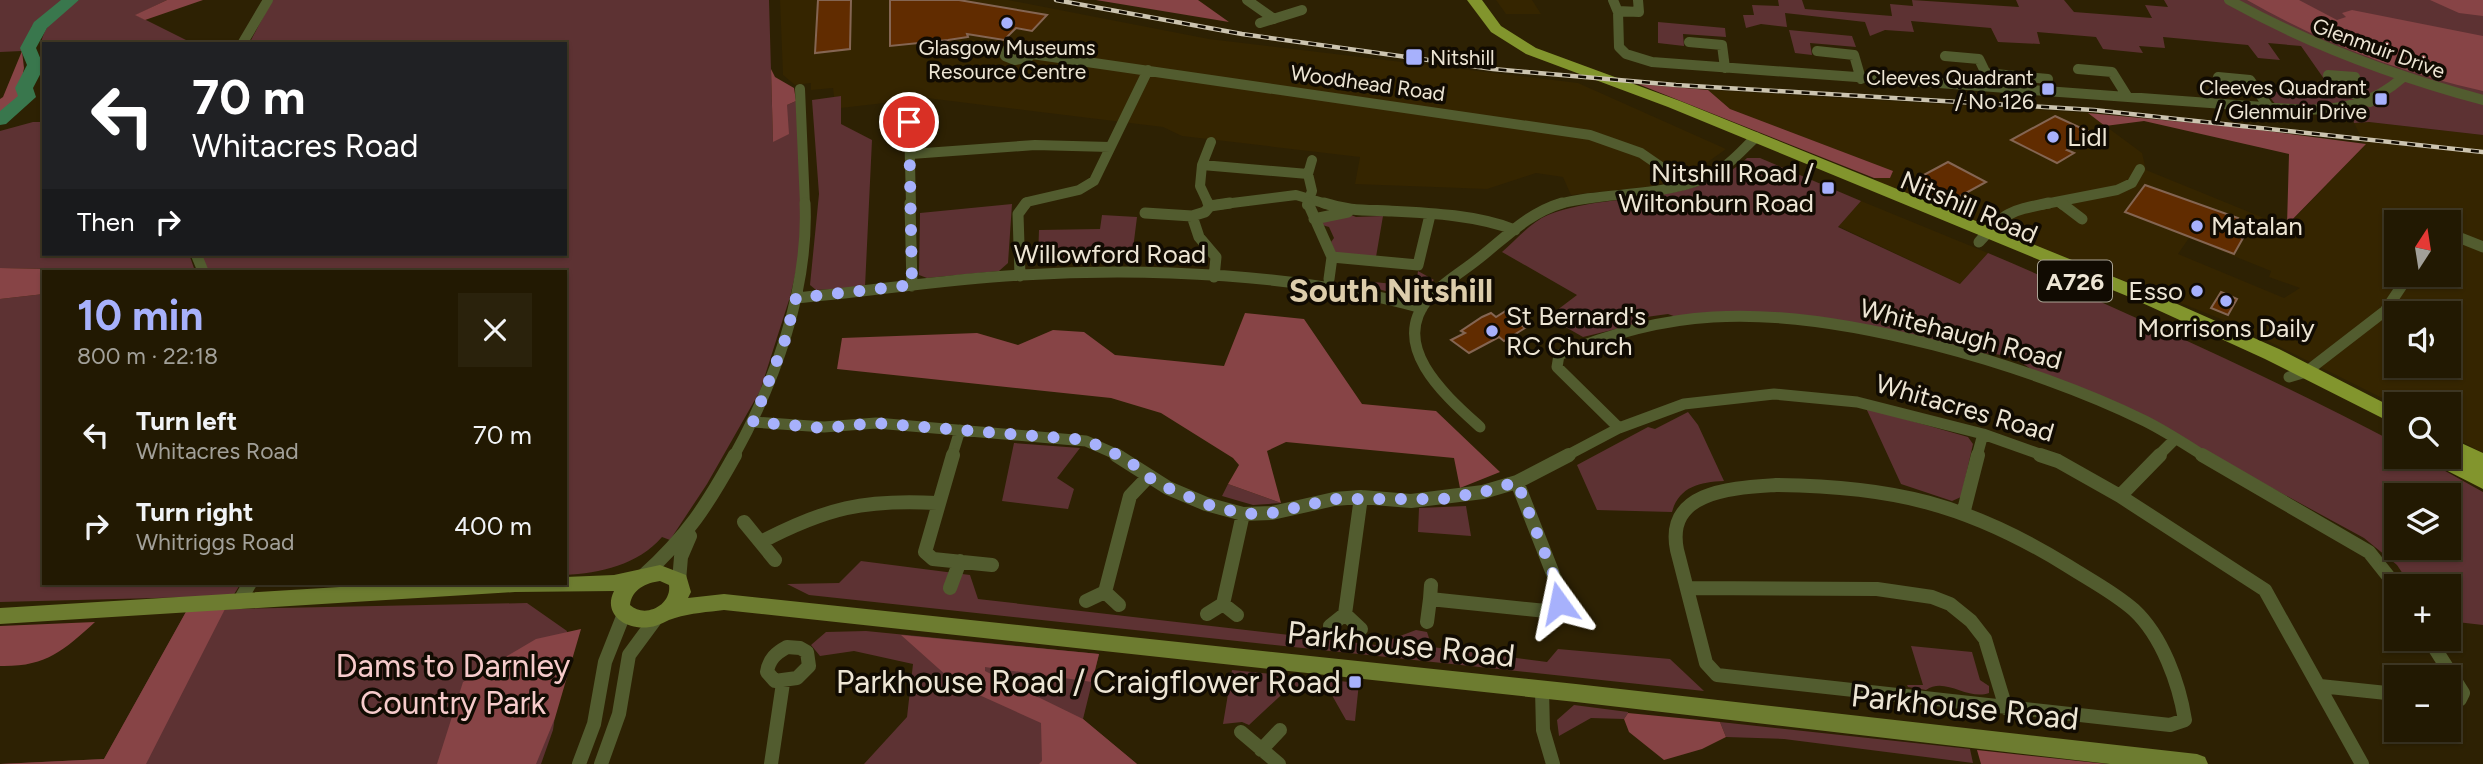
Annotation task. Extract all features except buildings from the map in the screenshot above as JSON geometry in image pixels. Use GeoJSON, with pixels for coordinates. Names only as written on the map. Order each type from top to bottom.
{"type":"FeatureCollection","features":[{"type":"Feature","properties":{"kind":"main road","name":"Nitshill Road"},"geometry":{"type":"LineString","coordinates":[[1475,0],[1491,23],[1520,45],[1633,90],[1692,122],[1751,141],[1983,237],[2134,292],[2298,374],[2384,413]]}},
{"type":"Feature","properties":{"kind":"main road","name":"Nitshill Road"},"geometry":{"type":"LineString","coordinates":[[2298,374],[2384,426]]}},
{"type":"Feature","properties":{"kind":"main road"},"geometry":{"type":"LineString","coordinates":[[2461,451],[2483,463]]}},
{"type":"Feature","properties":{"kind":"main road"},"geometry":{"type":"LineString","coordinates":[[2461,469],[2483,481]]}},
{"type":"Feature","properties":{"kind":"main road","name":"Parkhouse Road"},"geometry":{"type":"LineString","coordinates":[[535,585],[575,587],[669,574],[680,582],[724,602]]}},
{"type":"Feature","properties":{"kind":"main road"},"geometry":{"type":"LineString","coordinates":[[622,611],[622,594],[640,578]]}},
{"type":"Feature","properties":{"kind":"main road"},"geometry":{"type":"LineString","coordinates":[[662,614],[679,599],[680,582]]}},
{"type":"Feature","properties":{"kind":"main road","name":"Parkhouse Road"},"geometry":{"type":"LineString","coordinates":[[0,616],[500,585]]}},
{"type":"Feature","properties":{"kind":"main road","name":"Parkhouse Road"},"geometry":{"type":"LineString","coordinates":[[575,587],[612,601],[622,611],[638,620],[700,604],[724,602],[2197,764]]}},
{"type":"Feature","properties":{"kind":"street"},"geometry":{"type":"LineString","coordinates":[[243,42],[268,0]]}},
{"type":"Feature","properties":{"kind":"street"},"geometry":{"type":"LineString","coordinates":[[1247,0],[1274,19]]}},
{"type":"Feature","properties":{"kind":"street"},"geometry":{"type":"LineString","coordinates":[[1613,0],[1618,10],[1619,47],[1626,54],[1652,62],[2127,96],[2270,109],[2334,110],[2370,102],[2389,93],[2402,78]]}},
{"type":"Feature","properties":{"kind":"street"},"geometry":{"type":"LineString","coordinates":[[1618,10],[1639,12],[1638,0]]}},
{"type":"Feature","properties":{"kind":"street","name":"Glenmuir Drive"},"geometry":{"type":"LineString","coordinates":[[2229,0],[2306,42],[2402,78],[2483,100]]}},
{"type":"Feature","properties":{"kind":"street"},"geometry":{"type":"LineString","coordinates":[[1260,23],[1302,10]]}},
{"type":"Feature","properties":{"kind":"street"},"geometry":{"type":"LineString","coordinates":[[1689,41],[1722,45],[1725,68]]}},
{"type":"Feature","properties":{"kind":"street"},"geometry":{"type":"LineString","coordinates":[[1817,51],[1854,55],[1861,79]]}},
{"type":"Feature","properties":{"kind":"street","name":"Woodhead Road"},"geometry":{"type":"LineString","coordinates":[[1032,54],[1590,135],[1620,142],[1646,153],[1686,184]]}},
{"type":"Feature","properties":{"kind":"street"},"geometry":{"type":"LineString","coordinates":[[1945,56],[1979,59],[1992,86]]}},
{"type":"Feature","properties":{"kind":"street"},"geometry":{"type":"LineString","coordinates":[[1776,58],[1779,72]]}},
{"type":"Feature","properties":{"kind":"street"},"geometry":{"type":"LineString","coordinates":[[2078,69],[2112,72],[2127,96]]}},
{"type":"Feature","properties":{"kind":"street"},"geometry":{"type":"LineString","coordinates":[[1020,276],[1018,214],[1027,202],[1079,190],[1094,181],[1147,70]]}},
{"type":"Feature","properties":{"kind":"street"},"geometry":{"type":"LineString","coordinates":[[1985,73],[2048,79]]}},
{"type":"Feature","properties":{"kind":"street"},"geometry":{"type":"LineString","coordinates":[[2355,77],[2328,75],[2341,88],[2370,102]]}},
{"type":"Feature","properties":{"kind":"street"},"geometry":{"type":"LineString","coordinates":[[2026,77],[2033,89]]}},
{"type":"Feature","properties":{"kind":"street"},"geometry":{"type":"LineString","coordinates":[[2218,77],[2250,80],[2270,109]]}},
{"type":"Feature","properties":{"kind":"street"},"geometry":{"type":"LineString","coordinates":[[680,582],[681,557],[694,526],[753,422],[785,340],[796,298],[806,219],[800,89]]}},
{"type":"Feature","properties":{"kind":"street"},"geometry":{"type":"LineString","coordinates":[[909,122],[912,285]]}},
{"type":"Feature","properties":{"kind":"street"},"geometry":{"type":"LineString","coordinates":[[1480,427],[1433,384],[1419,359],[1414,325],[1422,308],[1437,292],[1514,230],[1549,208],[1597,196],[1686,184],[1724,168],[1751,141]]}},
{"type":"Feature","properties":{"kind":"street"},"geometry":{"type":"LineString","coordinates":[[1210,206],[1205,201],[1198,177],[1211,142]]}},
{"type":"Feature","properties":{"kind":"street"},"geometry":{"type":"LineString","coordinates":[[911,154],[1024,144],[1110,147]]}},
{"type":"Feature","properties":{"kind":"street"},"geometry":{"type":"LineString","coordinates":[[1312,160],[1308,174],[1311,197],[1307,206],[1332,257],[1329,279]]}},
{"type":"Feature","properties":{"kind":"street"},"geometry":{"type":"LineString","coordinates":[[1202,165],[1308,174]]}},
{"type":"Feature","properties":{"kind":"street"},"geometry":{"type":"LineString","coordinates":[[1983,237],[2004,214],[2118,190],[2132,183],[2140,169]]}},
{"type":"Feature","properties":{"kind":"street"},"geometry":{"type":"LineString","coordinates":[[1145,213],[1192,216],[1205,212],[1210,206],[1296,195],[1311,197],[1335,209],[1430,215],[1497,223],[1514,230]]}},
{"type":"Feature","properties":{"kind":"street"},"geometry":{"type":"LineString","coordinates":[[2059,202],[2082,219]]}},
{"type":"Feature","properties":{"kind":"street"},"geometry":{"type":"LineString","coordinates":[[1314,219],[1349,211]]}},
{"type":"Feature","properties":{"kind":"street"},"geometry":{"type":"LineString","coordinates":[[1332,257],[1418,265],[1430,215]]}},
{"type":"Feature","properties":{"kind":"street"},"geometry":{"type":"LineString","coordinates":[[1192,216],[1199,237],[1216,257],[1213,277]]}},
{"type":"Feature","properties":{"kind":"street"},"geometry":{"type":"LineString","coordinates":[[2461,238],[2483,247]]}},
{"type":"Feature","properties":{"kind":"street","name":"Willowford Road"},"geometry":{"type":"LineString","coordinates":[[796,298],[912,285],[1093,272],[1213,277],[1368,293],[1422,308]]}},
{"type":"Feature","properties":{"kind":"street"},"geometry":{"type":"LineString","coordinates":[[2298,374],[2385,311],[2401,287]]}},
{"type":"Feature","properties":{"kind":"street","name":"Whitehaugh Road"},"geometry":{"type":"LineString","coordinates":[[1619,428],[1557,367],[1559,355],[1589,341],[1661,322],[1759,317],[1813,322],[1890,336],[2011,368],[2138,418],[2369,552],[2386,574]]}},
{"type":"Feature","properties":{"kind":"street","name":"Whitacres Road"},"geometry":{"type":"LineString","coordinates":[[753,422],[824,428],[876,423],[1086,440],[1128,460],[1148,477],[1206,504],[1243,514],[1272,513],[1334,499],[1361,497],[1411,501],[1483,492],[1517,482],[1619,428],[1684,404],[1774,394],[1857,402],[1983,433],[2058,461],[2120,496],[2265,590],[2362,764]]}},
{"type":"Feature","properties":{"kind":"street"},"geometry":{"type":"LineString","coordinates":[[960,430],[925,552],[933,559],[992,565]]}},
{"type":"Feature","properties":{"kind":"street"},"geometry":{"type":"LineString","coordinates":[[1964,510],[1983,433]]}},
{"type":"Feature","properties":{"kind":"street"},"geometry":{"type":"LineString","coordinates":[[2120,496],[2175,439]]}},
{"type":"Feature","properties":{"kind":"street"},"geometry":{"type":"LineString","coordinates":[[1105,592],[1130,496],[1148,477]]}},
{"type":"Feature","properties":{"kind":"street"},"geometry":{"type":"LineString","coordinates":[[1427,622],[1431,592],[1546,611],[1559,603],[1557,584],[1517,482]]}},
{"type":"Feature","properties":{"kind":"street"},"geometry":{"type":"LineString","coordinates":[[1851,487],[1906,493],[1964,510],[2032,543],[2136,612],[2156,636],[2185,720],[2171,725],[1717,675],[1706,663],[1675,536],[1677,524],[1690,503],[1711,492],[1732,488],[1851,487]]}},
{"type":"Feature","properties":{"kind":"street"},"geometry":{"type":"LineString","coordinates":[[1330,626],[1345,614],[1361,497]]}},
{"type":"Feature","properties":{"kind":"street"},"geometry":{"type":"LineString","coordinates":[[761,542],[800,521],[847,504],[886,499],[937,503]]}},
{"type":"Feature","properties":{"kind":"street"},"geometry":{"type":"LineString","coordinates":[[1207,614],[1223,604],[1243,514]]}},
{"type":"Feature","properties":{"kind":"street"},"geometry":{"type":"LineString","coordinates":[[744,522],[775,560]]}},
{"type":"Feature","properties":{"kind":"street"},"geometry":{"type":"LineString","coordinates":[[640,578],[694,526]]}},
{"type":"Feature","properties":{"kind":"street"},"geometry":{"type":"LineString","coordinates":[[950,588],[960,561]]}},
{"type":"Feature","properties":{"kind":"street"},"geometry":{"type":"LineString","coordinates":[[239,602],[249,585]]}},
{"type":"Feature","properties":{"kind":"street"},"geometry":{"type":"LineString","coordinates":[[1688,587],[1866,588],[1932,597],[1950,604],[1971,621],[1985,639],[2006,708]]}},
{"type":"Feature","properties":{"kind":"street"},"geometry":{"type":"LineString","coordinates":[[1086,601],[1105,592]]}},
{"type":"Feature","properties":{"kind":"street"},"geometry":{"type":"LineString","coordinates":[[1105,592],[1119,605]]}},
{"type":"Feature","properties":{"kind":"street"},"geometry":{"type":"LineString","coordinates":[[1223,604],[1237,615]]}},
{"type":"Feature","properties":{"kind":"street"},"geometry":{"type":"LineString","coordinates":[[579,764],[594,724],[605,662],[622,611]]}},
{"type":"Feature","properties":{"kind":"street"},"geometry":{"type":"LineString","coordinates":[[601,764],[619,715],[629,655],[662,614]]}},
{"type":"Feature","properties":{"kind":"street"},"geometry":{"type":"LineString","coordinates":[[1345,614],[1361,629]]}},
{"type":"Feature","properties":{"kind":"street"},"geometry":{"type":"LineString","coordinates":[[771,764],[783,683]]}},
{"type":"Feature","properties":{"kind":"street"},"geometry":{"type":"LineString","coordinates":[[2320,686],[2384,693]]}},
{"type":"Feature","properties":{"kind":"street"},"geometry":{"type":"LineString","coordinates":[[1542,690],[1543,730],[1553,764]]}},
{"type":"Feature","properties":{"kind":"street"},"geometry":{"type":"LineString","coordinates":[[1261,750],[1280,730]]}},
{"type":"Feature","properties":{"kind":"street"},"geometry":{"type":"LineString","coordinates":[[1241,732],[1279,764]]}},
{"type":"Feature","properties":{"kind":"shaded area"},"geometry":{"type":"Polygon","coordinates":[[[167,0],[203,0],[145,20],[135,15],[167,0]]]}},
{"type":"Feature","properties":{"kind":"shaded area"},"geometry":{"type":"Polygon","coordinates":[[[780,0],[1008,0],[1209,39],[1578,83],[1726,149],[1691,174],[1654,186],[1571,195],[1563,177],[1536,173],[1487,189],[1355,184],[1360,157],[1182,136],[1163,127],[927,98],[841,108],[841,96],[834,97],[833,88],[811,90],[811,83],[795,85],[783,75],[780,0]]]}},
{"type":"Feature","properties":{"kind":"shaded area"},"geometry":{"type":"Polygon","coordinates":[[[1096,0],[1198,0],[1229,22],[1096,0]]]}},
{"type":"Feature","properties":{"kind":"shaded area"},"geometry":{"type":"Polygon","coordinates":[[[1496,0],[1532,0],[1541,14],[1506,14],[1496,0]]]}},
{"type":"Feature","properties":{"kind":"shaded area"},"geometry":{"type":"Polygon","coordinates":[[[2247,0],[2299,0],[2337,20],[2346,17],[2342,13],[2352,10],[2483,36],[2483,91],[2422,75],[2332,43],[2247,0]]]}},
{"type":"Feature","properties":{"kind":"shaded area"},"geometry":{"type":"Polygon","coordinates":[[[2430,0],[2483,0],[2483,16],[2459,13],[2430,0]]]}},
{"type":"Feature","properties":{"kind":"shaded area"},"geometry":{"type":"Polygon","coordinates":[[[22,51],[24,68],[18,98],[0,114],[0,99],[22,51]]]}},
{"type":"Feature","properties":{"kind":"shaded area"},"geometry":{"type":"Polygon","coordinates":[[[771,69],[775,77],[794,88],[796,101],[787,105],[789,134],[773,142],[771,69]]]}},
{"type":"Feature","properties":{"kind":"shaded area"},"geometry":{"type":"Polygon","coordinates":[[[1638,84],[1708,90],[1730,109],[1893,171],[1890,178],[1874,178],[1638,84]]]}},
{"type":"Feature","properties":{"kind":"shaded area"},"geometry":{"type":"Polygon","coordinates":[[[1708,90],[2088,113],[2142,153],[2146,170],[2286,227],[2365,145],[2354,123],[2369,122],[2483,135],[2483,453],[2461,441],[2461,392],[2384,392],[2384,399],[2236,325],[1884,185],[1874,178],[1890,178],[1892,171],[1730,109],[1708,90]],[[2189,238],[2178,254],[2284,298],[2300,288],[2269,277],[2271,271],[2189,238]]]}},
{"type":"Feature","properties":{"kind":"shaded area"},"geometry":{"type":"Polygon","coordinates":[[[2088,113],[2236,127],[2366,144],[2287,225],[2289,154],[2144,121],[2105,126],[2088,113]]]}},
{"type":"Feature","properties":{"kind":"shaded area"},"geometry":{"type":"Polygon","coordinates":[[[1861,201],[1988,253],[1960,284],[1838,226],[1861,201]]]}},
{"type":"Feature","properties":{"kind":"shaded area"},"geometry":{"type":"Polygon","coordinates":[[[0,268],[106,270],[42,270],[42,294],[0,299],[0,268]]]}},
{"type":"Feature","properties":{"kind":"shaded area"},"geometry":{"type":"Polygon","coordinates":[[[1245,313],[1304,319],[1362,404],[1436,411],[1500,472],[1460,488],[1454,458],[1286,442],[1267,451],[1281,503],[1228,484],[1239,465],[1233,458],[1161,413],[1111,398],[837,369],[842,338],[977,333],[1018,345],[1053,330],[1084,332],[1115,355],[1224,366],[1245,313]]]}},
{"type":"Feature","properties":{"kind":"shaded area"},"geometry":{"type":"Polygon","coordinates":[[[225,609],[146,764],[0,764],[104,759],[187,610],[225,609]]]}},
{"type":"Feature","properties":{"kind":"shaded area"},"geometry":{"type":"Polygon","coordinates":[[[95,622],[53,655],[30,664],[0,666],[0,626],[95,622]]]}},
{"type":"Feature","properties":{"kind":"shaded area"},"geometry":{"type":"Polygon","coordinates":[[[581,629],[555,718],[536,764],[437,764],[463,682],[536,639],[581,629]]]}},
{"type":"Feature","properties":{"kind":"shaded area"},"geometry":{"type":"Polygon","coordinates":[[[901,635],[1099,654],[1092,682],[985,667],[985,671],[1083,719],[1137,764],[1039,764],[1042,761],[1041,723],[957,685],[901,635]]]}},
{"type":"Feature","properties":{"kind":"shaded area"},"geometry":{"type":"Polygon","coordinates":[[[1628,713],[1720,722],[1726,737],[1702,749],[1664,760],[1629,732],[1624,719],[1628,713]]]}},
{"type":"Feature","properties":{"kind":"shaded area"},"geometry":{"type":"Polygon","coordinates":[[[1977,750],[2107,764],[1981,764],[1977,750]]]}},
{"type":"Feature","properties":{"kind":"green space"},"geometry":{"type":"Polygon","coordinates":[[[0,0],[67,0],[32,26],[22,51],[0,52],[0,0]]]}},
{"type":"Feature","properties":{"kind":"green space"},"geometry":{"type":"Polygon","coordinates":[[[79,0],[167,0],[136,15],[190,42],[42,42],[42,68],[40,51],[42,40],[50,23],[79,0]]]}},
{"type":"Feature","properties":{"kind":"green space"},"geometry":{"type":"Polygon","coordinates":[[[272,0],[769,0],[773,142],[787,105],[796,101],[801,173],[798,263],[760,391],[707,484],[670,540],[662,537],[642,554],[618,566],[567,575],[567,270],[208,270],[201,256],[567,256],[567,42],[250,42],[272,0]]]}},
{"type":"Feature","properties":{"kind":"green space"},"geometry":{"type":"Polygon","coordinates":[[[1778,0],[1802,0],[1805,9],[1892,16],[1890,4],[1913,6],[1912,0],[2019,7],[2016,0],[2064,0],[2074,12],[2152,18],[2145,5],[2168,7],[2164,0],[2483,0],[2483,135],[2369,122],[2354,123],[2352,115],[2331,105],[2276,105],[2265,91],[2336,96],[2301,46],[2268,43],[2280,60],[2258,58],[2248,45],[2163,37],[2165,48],[2139,46],[2143,53],[2103,49],[2096,37],[2037,32],[2040,44],[1998,42],[1991,28],[1911,21],[1914,32],[1885,30],[1870,36],[1865,22],[1785,13],[1787,27],[1761,24],[1746,28],[1743,15],[1754,15],[1752,5],[1779,6],[1778,0]]]}},
{"type":"Feature","properties":{"kind":"green space"},"geometry":{"type":"Polygon","coordinates":[[[1658,22],[1725,28],[1726,37],[1683,34],[1684,46],[1658,43],[1658,22]]]}},
{"type":"Feature","properties":{"kind":"green space"},"geometry":{"type":"Polygon","coordinates":[[[1789,30],[1852,36],[1856,47],[1810,43],[1812,55],[1795,53],[1789,30]]]}},
{"type":"Feature","properties":{"kind":"green space"},"geometry":{"type":"Polygon","coordinates":[[[841,96],[841,124],[872,140],[865,287],[816,290],[810,285],[819,194],[812,100],[841,96]]]}},
{"type":"Feature","properties":{"kind":"green space"},"geometry":{"type":"Polygon","coordinates":[[[42,122],[42,256],[190,256],[195,270],[0,268],[0,131],[42,122]]]}},
{"type":"Feature","properties":{"kind":"green space"},"geometry":{"type":"Polygon","coordinates":[[[1747,158],[1760,158],[1861,201],[1838,227],[1960,284],[1988,253],[2245,368],[2384,437],[2384,469],[2442,469],[2483,492],[2483,625],[2461,622],[2461,574],[2403,574],[2391,560],[2461,560],[2461,483],[2384,483],[2384,554],[2364,538],[2127,409],[2033,371],[2013,358],[1989,353],[1974,355],[1846,324],[1679,318],[1668,314],[1639,318],[1633,325],[1583,337],[1548,317],[1577,295],[1502,252],[1529,227],[1548,215],[1573,207],[1652,196],[1703,184],[1726,174],[1747,158]]]}},
{"type":"Feature","properties":{"kind":"green space"},"geometry":{"type":"Polygon","coordinates":[[[1012,204],[1008,263],[999,271],[927,278],[919,275],[920,213],[1012,204]]]}},
{"type":"Feature","properties":{"kind":"green space"},"geometry":{"type":"Polygon","coordinates":[[[1102,215],[1137,217],[1132,257],[1038,259],[1039,230],[1100,229],[1102,215]]]}},
{"type":"Feature","properties":{"kind":"green space"},"geometry":{"type":"Polygon","coordinates":[[[1351,215],[1383,216],[1376,257],[1336,254],[1329,227],[1322,225],[1320,220],[1351,215]]]}},
{"type":"Feature","properties":{"kind":"green space"},"geometry":{"type":"Polygon","coordinates":[[[1418,271],[1434,280],[1411,294],[1371,287],[1373,282],[1416,286],[1418,271]]]}},
{"type":"Feature","properties":{"kind":"green space"},"geometry":{"type":"Polygon","coordinates":[[[42,294],[42,585],[240,585],[233,596],[0,602],[0,299],[42,294]]]}},
{"type":"Feature","properties":{"kind":"green space"},"geometry":{"type":"Polygon","coordinates":[[[1866,408],[1968,437],[1973,444],[1961,497],[1952,501],[1901,484],[1866,408]]]}},
{"type":"Feature","properties":{"kind":"green space"},"geometry":{"type":"Polygon","coordinates":[[[1688,412],[1698,425],[1724,481],[1698,485],[1685,491],[1672,512],[1597,510],[1577,465],[1648,427],[1655,429],[1688,412]]]}},
{"type":"Feature","properties":{"kind":"green space"},"geometry":{"type":"Polygon","coordinates":[[[1014,443],[1080,448],[1057,478],[1074,489],[1068,509],[1002,501],[1014,443]]]}},
{"type":"Feature","properties":{"kind":"green space"},"geometry":{"type":"Polygon","coordinates":[[[1228,484],[1281,503],[1253,505],[1222,496],[1228,484]]]}},
{"type":"Feature","properties":{"kind":"green space"},"geometry":{"type":"Polygon","coordinates":[[[1466,506],[1471,536],[1418,532],[1419,508],[1466,506]]]}},
{"type":"Feature","properties":{"kind":"green space"},"geometry":{"type":"Polygon","coordinates":[[[861,561],[970,575],[978,599],[1376,645],[1416,630],[1427,632],[1432,647],[1547,662],[1558,649],[1670,659],[1704,691],[809,595],[787,584],[839,583],[861,561]]]}},
{"type":"Feature","properties":{"kind":"green space","name":"Dams to Darnley Country Park"},"geometry":{"type":"Polygon","coordinates":[[[527,603],[567,631],[553,730],[541,764],[0,764],[104,759],[187,610],[527,603]]]}},
{"type":"Feature","properties":{"kind":"green space"},"geometry":{"type":"Polygon","coordinates":[[[866,631],[1099,654],[1083,719],[1137,764],[864,764],[907,717],[913,664],[854,651],[820,656],[811,645],[826,632],[866,631]]]}},
{"type":"Feature","properties":{"kind":"green space"},"geometry":{"type":"Polygon","coordinates":[[[1911,646],[1972,652],[1980,680],[1989,686],[1989,693],[1973,694],[1941,686],[1926,690],[1908,687],[1907,685],[1923,685],[1911,646]]]}},
{"type":"Feature","properties":{"kind":"green space"},"geometry":{"type":"Polygon","coordinates":[[[1232,670],[1359,683],[1355,721],[1346,720],[1329,690],[1313,686],[1303,691],[1293,684],[1249,725],[1242,722],[1223,724],[1232,670]]]}},
{"type":"Feature","properties":{"kind":"green space"},"geometry":{"type":"Polygon","coordinates":[[[1574,705],[1628,713],[1624,719],[1591,718],[1559,736],[1557,720],[1574,705]]]}},
{"type":"Feature","properties":{"kind":"green space"},"geometry":{"type":"Polygon","coordinates":[[[1720,722],[1970,749],[1973,763],[1784,739],[1726,737],[1720,722]]]}},
{"type":"Feature","properties":{"kind":"waterway"},"geometry":{"type":"LineString","coordinates":[[0,120],[27,97],[24,88],[36,65],[28,48],[40,25],[71,0]]}},
{"type":"Feature","properties":{"kind":"railway"},"geometry":{"type":"LineString","coordinates":[[1056,0],[1242,34],[1493,69],[1676,85],[2094,110],[2483,152]]}},
{"type":"Feature","properties":{"kind":"place","name":"Glasgow Museums Resource Centre"},"geometry":{"type":"Point","coordinates":[1007,23]}},
{"type":"Feature","properties":{"kind":"place","name":"Nitshill"},"geometry":{"type":"Point","coordinates":[1414,57]}},
{"type":"Feature","properties":{"kind":"place","name":"Cleeves Quadrant / No 126"},"geometry":{"type":"Point","coordinates":[2048,89]}},
{"type":"Feature","properties":{"kind":"place","name":"Cleeves Quadrant / Glenmuir Drive"},"geometry":{"type":"Point","coordinates":[2381,99]}},
{"type":"Feature","properties":{"kind":"place","name":"Lidl"},"geometry":{"type":"Point","coordinates":[2053,137]}},
{"type":"Feature","properties":{"kind":"place","name":"Nitshill Road / Wiltonburn Road"},"geometry":{"type":"Point","coordinates":[1828,188]}},
{"type":"Feature","properties":{"kind":"place","name":"Matalan"},"geometry":{"type":"Point","coordinates":[2197,226]}},
{"type":"Feature","properties":{"kind":"place","name":"Esso"},"geometry":{"type":"Point","coordinates":[2197,291]}},
{"type":"Feature","properties":{"kind":"place","name":"Morrisons Daily"},"geometry":{"type":"Point","coordinates":[2226,301]}},
{"type":"Feature","properties":{"kind":"place","name":"St Bernard's RC Church"},"geometry":{"type":"Point","coordinates":[1492,331]}},
{"type":"Feature","properties":{"kind":"place","name":"Parkhouse Road / Craigflower Road"},"geometry":{"type":"Point","coordinates":[1355,682]}},
{"type":"Feature","properties":{"kind":"district","name":"South Nitshill"},"geometry":{"type":"Point","coordinates":[1391,290]}},
{"type":"Feature","properties":{"kind":"route"},"geometry":{"type":"LineString","coordinates":[[909,122],[912,285],[796,298],[770,384],[753,422],[824,428],[876,423],[1086,440],[1128,460],[1148,477],[1168,488],[1206,504],[1243,514],[1272,513],[1334,499],[1443,499],[1483,492],[1517,482],[1557,584],[1559,603]]}}]}
